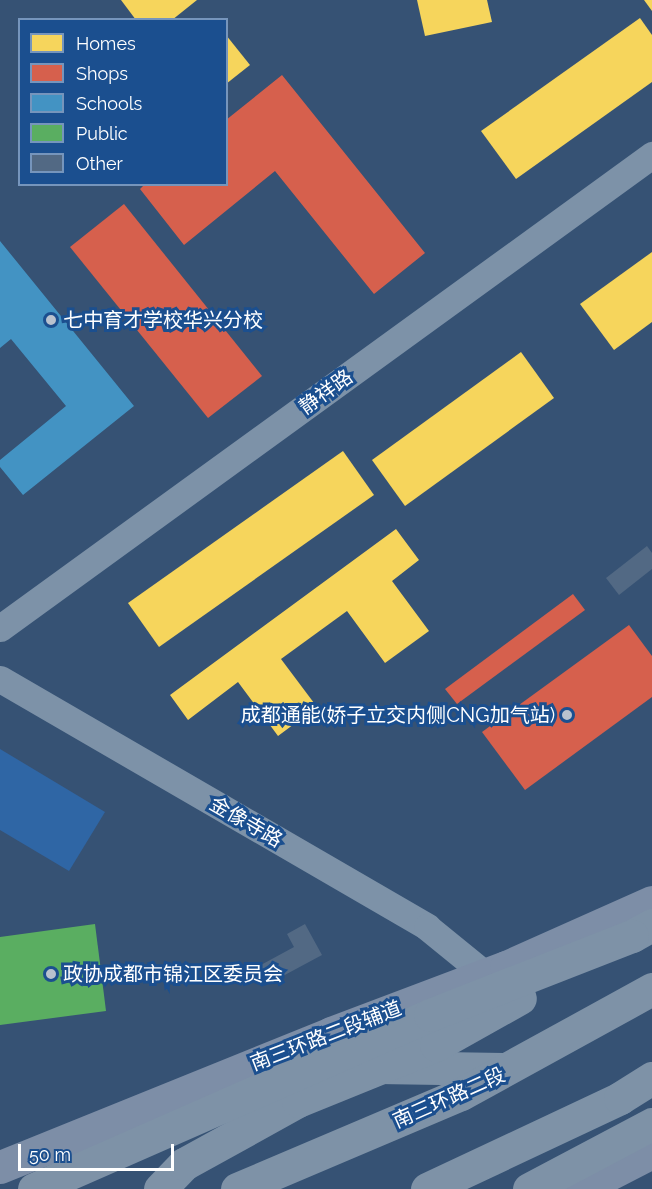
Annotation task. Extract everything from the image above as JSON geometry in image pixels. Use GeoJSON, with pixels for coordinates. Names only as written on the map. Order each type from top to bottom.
{"type":"FeatureCollection","features":[{"type":"Feature","properties":{"kind":"highway"},"geometry":{"type":"LineString","coordinates":[[33,1189],[430,1015],[642,931]]}},
{"type":"Feature","properties":{"kind":"highway"},"geometry":{"type":"LineString","coordinates":[[160,1189],[184,1164],[298,1101],[436,1045],[642,931]]}},
{"type":"Feature","properties":{"kind":"highway","name":"南三环路二段"},"geometry":{"type":"LineString","coordinates":[[237,1189],[511,1070],[652,989]]}},
{"type":"Feature","properties":{"kind":"highway"},"geometry":{"type":"LineString","coordinates":[[330,1066],[511,1070]]}},
{"type":"Feature","properties":{"kind":"highway"},"geometry":{"type":"LineString","coordinates":[[427,1189],[620,1098],[652,1078]]}},
{"type":"Feature","properties":{"kind":"highway"},"geometry":{"type":"LineString","coordinates":[[530,1189],[652,1124]]}},
{"type":"Feature","properties":{"kind":"main road","name":"南三环路二段辅道"},"geometry":{"type":"LineString","coordinates":[[1,1167],[331,1033],[486,975],[652,902]]}},
{"type":"Feature","properties":{"kind":"main road"},"geometry":{"type":"LineString","coordinates":[[580,1189],[652,1152]]}},
{"type":"Feature","properties":{"kind":"street","name":"静祥路"},"geometry":{"type":"LineString","coordinates":[[0,628],[652,155]]}},
{"type":"Feature","properties":{"kind":"street","name":"金像寺路"},"geometry":{"type":"LineString","coordinates":[[0,679],[427,927],[486,975]]}},
{"type":"Feature","properties":{"kind":"street"},"geometry":{"type":"LineString","coordinates":[[1,1167],[164,1124],[330,1066],[483,1006],[652,908]]}},
{"type":"Feature","properties":{"kind":"shaded area"},"geometry":{"type":"Polygon","coordinates":[[[0,749],[105,812],[69,871],[0,830],[0,749]]]}},
{"type":"Feature","properties":{"kind":"building: Homes"},"geometry":{"type":"Polygon","coordinates":[[[121,0],[197,0],[174,18],[134,18],[121,0]]]}},
{"type":"Feature","properties":{"kind":"building: Homes"},"geometry":{"type":"Polygon","coordinates":[[[417,0],[487,0],[492,22],[425,36],[417,0]]]}},
{"type":"Feature","properties":{"kind":"building: Homes"},"geometry":{"type":"Polygon","coordinates":[[[644,0],[652,0],[652,11],[644,0]]]}},
{"type":"Feature","properties":{"kind":"building: Homes"},"geometry":{"type":"Polygon","coordinates":[[[640,18],[652,35],[652,82],[516,179],[481,131],[640,18]]]}},
{"type":"Feature","properties":{"kind":"building: Homes"},"geometry":{"type":"Polygon","coordinates":[[[228,38],[250,65],[228,82],[228,38]]]}},
{"type":"Feature","properties":{"kind":"building: Homes"},"geometry":{"type":"Polygon","coordinates":[[[652,252],[652,322],[614,350],[580,304],[652,252]]]}},
{"type":"Feature","properties":{"kind":"building: Homes"},"geometry":{"type":"Polygon","coordinates":[[[521,352],[554,398],[405,506],[372,460],[521,352]]]}},
{"type":"Feature","properties":{"kind":"building: Homes"},"geometry":{"type":"Polygon","coordinates":[[[343,451],[374,495],[159,647],[128,603],[343,451]]]}},
{"type":"Feature","properties":{"kind":"building: Homes"},"geometry":{"type":"Polygon","coordinates":[[[396,529],[419,560],[392,581],[429,631],[385,663],[347,611],[281,659],[317,707],[278,736],[238,682],[188,720],[170,695],[396,529]]]}},
{"type":"Feature","properties":{"kind":"building: Shops"},"geometry":{"type":"Polygon","coordinates":[[[282,75],[425,253],[374,294],[275,171],[184,245],[140,189],[143,186],[228,186],[228,118],[282,75]]]}},
{"type":"Feature","properties":{"kind":"building: Shops"},"geometry":{"type":"Polygon","coordinates":[[[124,204],[262,376],[208,418],[70,247],[124,204]]]}},
{"type":"Feature","properties":{"kind":"building: Shops"},"geometry":{"type":"Polygon","coordinates":[[[573,594],[585,610],[457,704],[445,689],[573,594]]]}},
{"type":"Feature","properties":{"kind":"building: Shops","name":"成都通能(娇子立交内侧CNG加气站)"},"geometry":{"type":"Polygon","coordinates":[[[629,625],[652,656],[652,697],[525,790],[482,732],[629,625]]]}},
{"type":"Feature","properties":{"kind":"building: Schools"},"geometry":{"type":"Polygon","coordinates":[[[0,241],[134,406],[23,495],[0,467],[0,460],[66,406],[11,339],[0,348],[0,241]]]}},
{"type":"Feature","properties":{"kind":"building: Public","name":"政协成都市锦江区委员会"},"geometry":{"type":"Polygon","coordinates":[[[95,924],[106,1011],[0,1025],[0,937],[95,924]]]}},
{"type":"Feature","properties":{"kind":"building: Other"},"geometry":{"type":"Polygon","coordinates":[[[647,546],[652,553],[652,569],[619,595],[606,578],[647,546]]]}},
{"type":"Feature","properties":{"kind":"building: Other"},"geometry":{"type":"Polygon","coordinates":[[[305,924],[322,955],[268,984],[259,966],[294,947],[287,934],[305,924]]]}},
{"type":"Feature","properties":{"kind":"place","name":"七中育才学校华兴分校"},"geometry":{"type":"Point","coordinates":[51,320]}},
{"type":"Feature","properties":{"kind":"place","name":"成都通能(娇子立交内侧CNG加气站)"},"geometry":{"type":"Point","coordinates":[567,715]}},
{"type":"Feature","properties":{"kind":"place","name":"政协成都市锦江区委员会"},"geometry":{"type":"Point","coordinates":[51,974]}}]}
